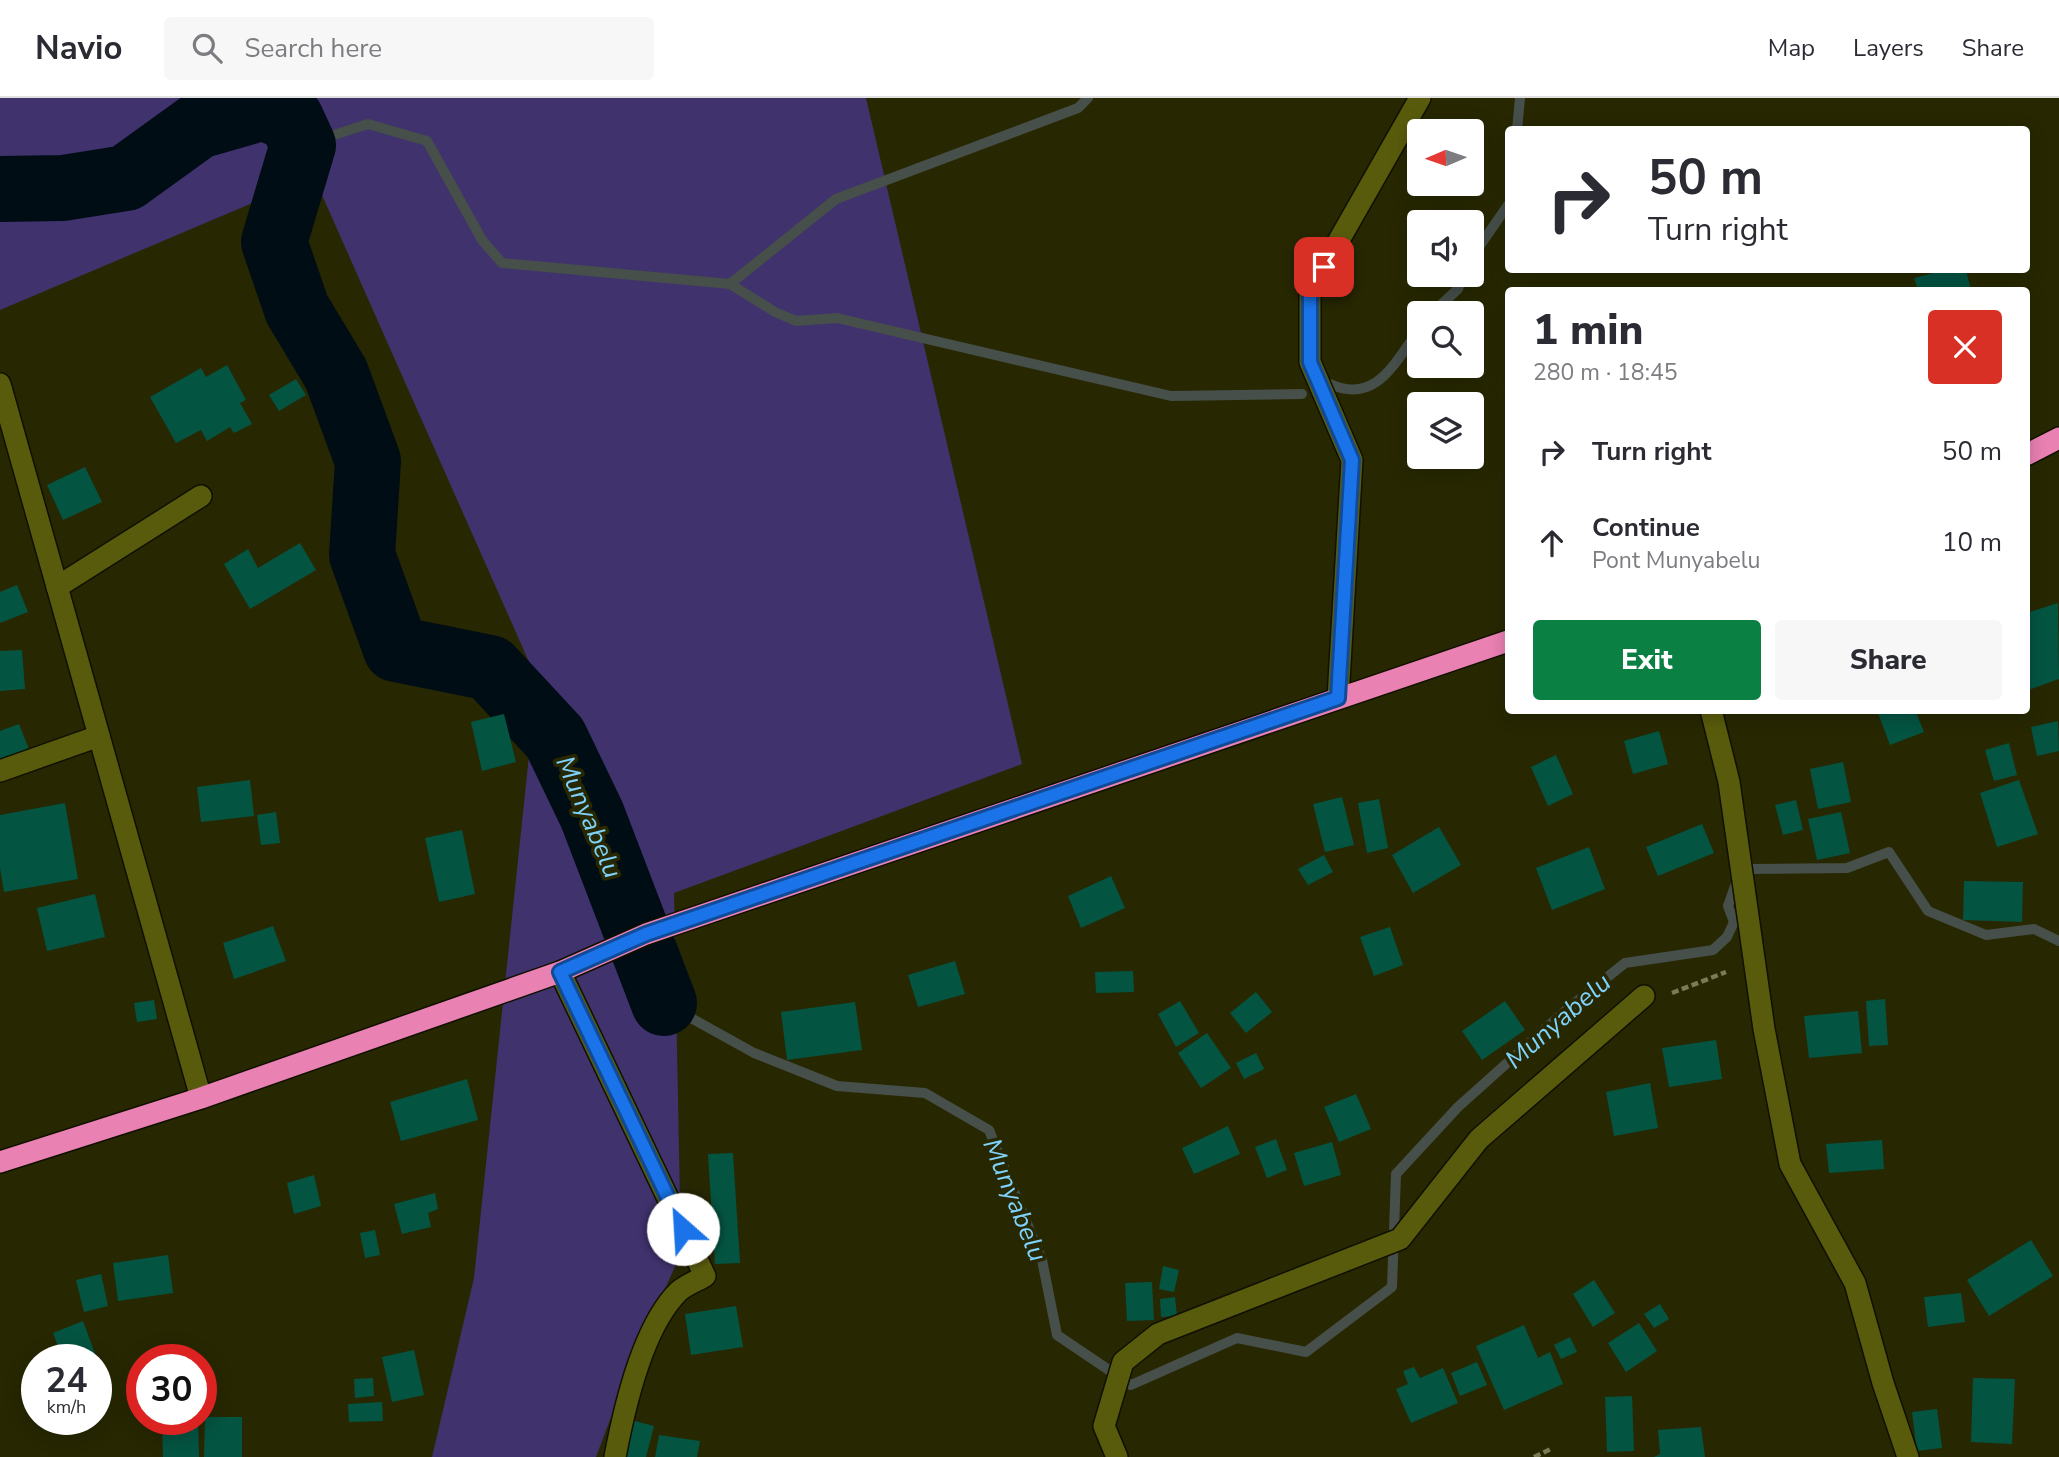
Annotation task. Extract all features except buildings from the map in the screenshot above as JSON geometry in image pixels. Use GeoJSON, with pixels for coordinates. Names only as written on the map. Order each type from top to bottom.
{"type":"FeatureCollection","features":[{"type":"Feature","properties":{"kind":"highway"},"geometry":{"type":"LineString","coordinates":[[2030,453],[2059,438]]}},
{"type":"Feature","properties":{"kind":"highway"},"geometry":{"type":"LineString","coordinates":[[0,1162],[201,1098],[560,972],[646,934],[1505,642]]}},
{"type":"Feature","properties":{"kind":"street"},"geometry":{"type":"LineString","coordinates":[[1338,698],[1352,460],[1310,362],[1310,290],[1420,98]]}},
{"type":"Feature","properties":{"kind":"street"},"geometry":{"type":"LineString","coordinates":[[0,384],[201,1098]]}},
{"type":"Feature","properties":{"kind":"street"},"geometry":{"type":"LineString","coordinates":[[57,587],[201,496]]}},
{"type":"Feature","properties":{"kind":"street"},"geometry":{"type":"LineString","coordinates":[[1711,714],[1729,782],[1764,1029],[1790,1164],[1855,1283],[1883,1384],[1908,1457]]}},
{"type":"Feature","properties":{"kind":"street"},"geometry":{"type":"LineString","coordinates":[[0,771],[99,736]]}},
{"type":"Feature","properties":{"kind":"street"},"geometry":{"type":"LineString","coordinates":[[560,972],[705,1276],[679,1290],[656,1318],[623,1415],[614,1457]]}},
{"type":"Feature","properties":{"kind":"street"},"geometry":{"type":"LineString","coordinates":[[1118,1457],[1104,1426],[1123,1362],[1158,1334],[1400,1239],[1479,1139],[1644,996]]}},
{"type":"Feature","properties":{"kind":"path"},"geometry":{"type":"LineString","coordinates":[[1644,996],[1671,993],[1728,971],[1756,964]]}},
{"type":"Feature","properties":{"kind":"path"},"geometry":{"type":"LineString","coordinates":[[1534,1457],[1553,1448]]}},
{"type":"Feature","properties":{"kind":"shaded area"},"geometry":{"type":"Polygon","coordinates":[[[0,98],[866,98],[1022,764],[674,893],[681,1253],[628,1372],[596,1457],[432,1457],[474,1278],[537,680],[314,177],[0,310],[0,98]]]}},
{"type":"Feature","properties":{"kind":"waterway"},"geometry":{"type":"LineString","coordinates":[[730,284],[836,199],[1078,108],[1088,98]]}},
{"type":"Feature","properties":{"kind":"waterway"},"geometry":{"type":"LineString","coordinates":[[1517,126],[1520,98]]}},
{"type":"Feature","properties":{"kind":"waterway","name":"Munyabelu"},"geometry":{"type":"LineString","coordinates":[[0,189],[63,188],[126,178],[198,126],[264,107],[291,119],[303,145],[274,242],[297,309],[336,374],[368,461],[362,555],[396,649],[490,668],[555,738],[592,815],[664,1003]]}},
{"type":"Feature","properties":{"kind":"waterway"},"geometry":{"type":"LineString","coordinates":[[303,145],[368,124],[427,141],[482,240],[502,263],[730,284],[775,312],[796,321],[837,318],[1171,396],[1302,394]]}},
{"type":"Feature","properties":{"kind":"waterway"},"geometry":{"type":"LineString","coordinates":[[1484,240],[1505,209]]}},
{"type":"Feature","properties":{"kind":"waterway"},"geometry":{"type":"LineString","coordinates":[[1445,301],[1459,287]]}},
{"type":"Feature","properties":{"kind":"waterway"},"geometry":{"type":"LineString","coordinates":[[1330,384],[1346,389],[1360,389],[1372,385],[1383,377],[1407,346]]}},
{"type":"Feature","properties":{"kind":"waterway","name":"Munyabelu"},"geometry":{"type":"LineString","coordinates":[[664,1003],[754,1053],[837,1086],[925,1093],[989,1130],[1042,1260],[1057,1335],[1131,1385],[1237,1338],[1306,1352],[1392,1287],[1396,1174],[1458,1107],[1565,1011],[1625,963],[1713,950],[1727,937],[1734,922],[1728,906],[1739,875],[1748,869],[1847,868],[1889,852],[1928,911],[1986,935],[2034,929],[2059,941]]}},
{"type":"Feature","properties":{"kind":"route"},"geometry":{"type":"LineString","coordinates":[[683,1229],[560,972],[646,934],[1338,698],[1352,460],[1310,362],[1310,290],[1324,267]]}}]}
